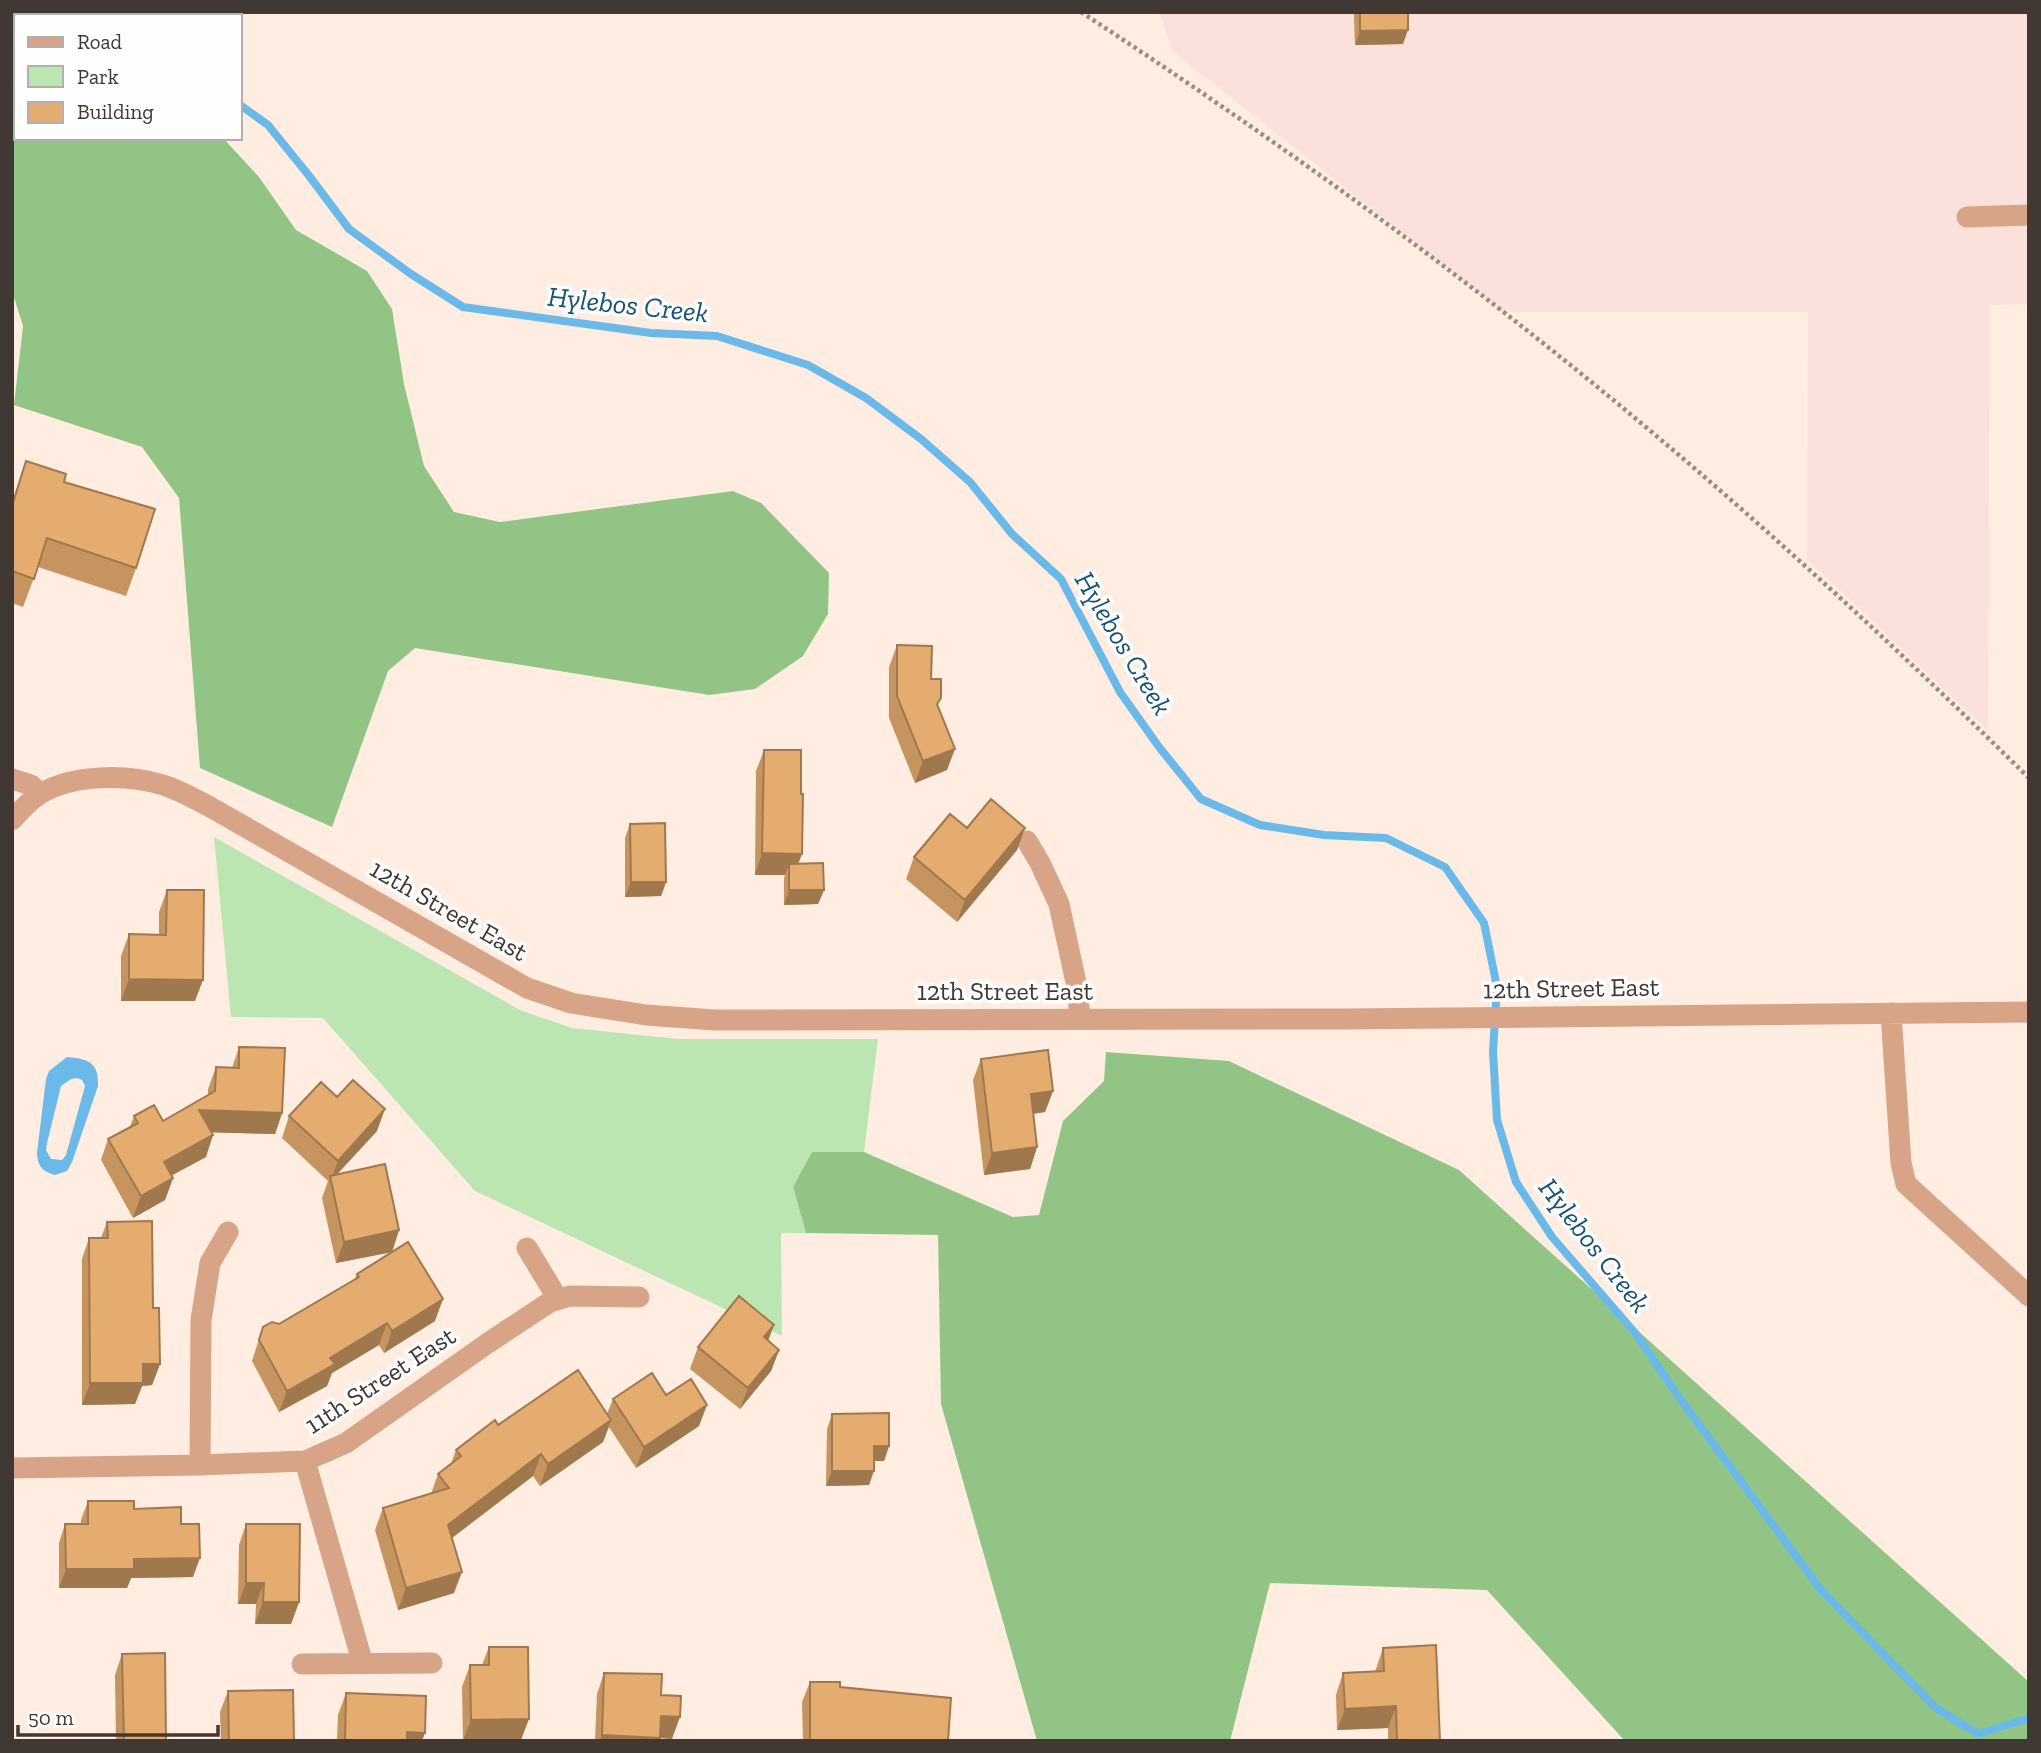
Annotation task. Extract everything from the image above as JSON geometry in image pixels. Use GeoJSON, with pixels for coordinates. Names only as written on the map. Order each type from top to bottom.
{"type":"FeatureCollection","features":[{"type":"Feature","properties":{"kind":"street"},"geometry":{"type":"LineString","coordinates":[[1967,216],[2029,215]]}},
{"type":"Feature","properties":{"kind":"street","name":"12th Street East"},"geometry":{"type":"LineString","coordinates":[[26,807],[53,788],[97,778],[132,779],[165,786],[212,808],[527,988],[571,1003],[646,1015],[715,1020],[1558,1017],[2029,1012]]}},
{"type":"Feature","properties":{"kind":"street","name":"12th Street East"},"geometry":{"type":"LineString","coordinates":[[12,779],[31,785],[26,807]]}},
{"type":"Feature","properties":{"kind":"street"},"geometry":{"type":"LineString","coordinates":[[1027,841],[1059,904],[1077,987],[1080,1018]]}},
{"type":"Feature","properties":{"kind":"street"},"geometry":{"type":"LineString","coordinates":[[1891,1013],[1901,1163],[1906,1184],[2029,1296]]}},
{"type":"Feature","properties":{"kind":"street"},"geometry":{"type":"LineString","coordinates":[[200,1465],[201,1320],[210,1263],[228,1232]]}},
{"type":"Feature","properties":{"kind":"street"},"geometry":{"type":"LineString","coordinates":[[527,1248],[558,1300]]}},
{"type":"Feature","properties":{"kind":"street","name":"11th Street East"},"geometry":{"type":"LineString","coordinates":[[12,1468],[306,1461],[346,1443],[550,1302],[570,1296],[639,1297]]}},
{"type":"Feature","properties":{"kind":"street"},"geometry":{"type":"LineString","coordinates":[[306,1461],[363,1664]]}},
{"type":"Feature","properties":{"kind":"street"},"geometry":{"type":"LineString","coordinates":[[302,1664],[432,1663]]}},
{"type":"Feature","properties":{"kind":"path"},"geometry":{"type":"LineString","coordinates":[[1081,12],[1311,169],[1417,246],[1572,367],[1835,592],[2029,778]]}},
{"type":"Feature","properties":{"kind":"shaded area"},"geometry":{"type":"Polygon","coordinates":[[[1159,12],[2029,12],[2029,304],[1990,305],[1988,731],[1807,559],[1808,312],[1503,312],[1173,52],[1159,12]]]}},
{"type":"Feature","properties":{"kind":"green space"},"geometry":{"type":"Polygon","coordinates":[[[12,45],[14,140],[225,140],[259,177],[296,230],[367,271],[392,309],[404,384],[424,466],[454,512],[500,522],[733,491],[761,503],[829,573],[828,614],[803,656],[755,689],[709,695],[415,648],[388,671],[332,827],[200,768],[179,498],[142,447],[14,405],[23,326],[12,291],[12,45]]]}},
{"type":"Feature","properties":{"kind":"green space"},"geometry":{"type":"Polygon","coordinates":[[[214,837],[520,1010],[572,1028],[678,1039],[878,1039],[864,1152],[812,1152],[793,1187],[806,1233],[781,1233],[782,1336],[475,1191],[323,1018],[231,1017],[214,837]]]}},
{"type":"Feature","properties":{"kind":"green space"},"geometry":{"type":"Polygon","coordinates":[[[1106,1052],[1229,1061],[1459,1170],[2029,1682],[2029,1741],[1625,1741],[1487,1590],[1270,1583],[1230,1741],[1037,1741],[941,1404],[938,1235],[806,1233],[793,1187],[812,1152],[864,1152],[1013,1217],[1039,1215],[1063,1121],[1104,1081],[1106,1052]]]}},
{"type":"Feature","properties":{"kind":"water"},"geometry":{"type":"Polygon","coordinates":[[[67,1057],[74,1058],[91,1063],[98,1078],[98,1086],[72,1162],[67,1171],[55,1175],[41,1168],[37,1153],[49,1071],[67,1057]],[[71,1079],[61,1086],[46,1150],[51,1159],[62,1160],[66,1155],[85,1086],[82,1080],[71,1079]]]}},
{"type":"Feature","properties":{"kind":"building"},"geometry":{"type":"Polygon","coordinates":[[[1360,12],[1408,12],[1408,30],[1360,31],[1360,12]]]}},
{"type":"Feature","properties":{"kind":"building"},"geometry":{"type":"Polygon","coordinates":[[[26,461],[66,474],[64,482],[155,509],[136,568],[47,538],[34,579],[12,571],[12,506],[26,461]]]}},
{"type":"Feature","properties":{"kind":"building"},"geometry":{"type":"Polygon","coordinates":[[[897,645],[932,646],[931,679],[941,679],[941,698],[937,704],[955,749],[923,761],[897,696],[897,645]]]}},
{"type":"Feature","properties":{"kind":"building"},"geometry":{"type":"Polygon","coordinates":[[[764,750],[801,750],[802,854],[762,853],[764,750]]]}},
{"type":"Feature","properties":{"kind":"building"},"geometry":{"type":"Polygon","coordinates":[[[991,799],[1025,828],[965,900],[914,857],[950,814],[967,828],[991,799]]]}},
{"type":"Feature","properties":{"kind":"building"},"geometry":{"type":"Polygon","coordinates":[[[665,823],[666,882],[631,882],[630,824],[665,823]]]}},
{"type":"Feature","properties":{"kind":"building"},"geometry":{"type":"Polygon","coordinates":[[[823,863],[824,890],[789,890],[789,864],[823,863]]]}},
{"type":"Feature","properties":{"kind":"building"},"geometry":{"type":"Polygon","coordinates":[[[167,890],[204,890],[203,980],[129,979],[129,934],[166,935],[167,890]]]}},
{"type":"Feature","properties":{"kind":"building"},"geometry":{"type":"Polygon","coordinates":[[[239,1047],[285,1048],[282,1113],[199,1110],[213,1135],[164,1162],[173,1178],[141,1196],[108,1139],[138,1123],[134,1116],[154,1105],[163,1121],[215,1091],[216,1067],[239,1068],[239,1047]]]}},
{"type":"Feature","properties":{"kind":"building"},"geometry":{"type":"Polygon","coordinates":[[[1048,1050],[1053,1091],[1031,1094],[1037,1147],[992,1153],[981,1059],[1048,1050]]]}},
{"type":"Feature","properties":{"kind":"building"},"geometry":{"type":"Polygon","coordinates":[[[353,1080],[385,1109],[338,1161],[289,1116],[321,1082],[337,1097],[353,1080]]]}},
{"type":"Feature","properties":{"kind":"building"},"geometry":{"type":"Polygon","coordinates":[[[385,1164],[399,1230],[344,1242],[330,1176],[385,1164]]]}},
{"type":"Feature","properties":{"kind":"building"},"geometry":{"type":"Polygon","coordinates":[[[152,1221],[153,1308],[159,1308],[160,1364],[143,1364],[143,1383],[90,1383],[89,1238],[108,1238],[107,1222],[152,1221]]]}},
{"type":"Feature","properties":{"kind":"building"},"geometry":{"type":"Polygon","coordinates":[[[408,1242],[443,1299],[392,1331],[387,1323],[330,1358],[335,1364],[287,1391],[259,1340],[263,1327],[272,1322],[279,1324],[359,1277],[357,1274],[408,1242]]]}},
{"type":"Feature","properties":{"kind":"building"},"geometry":{"type":"Polygon","coordinates":[[[739,1296],[774,1325],[764,1337],[779,1350],[748,1388],[698,1347],[739,1296]]]}},
{"type":"Feature","properties":{"kind":"building"},"geometry":{"type":"Polygon","coordinates":[[[578,1370],[611,1420],[548,1464],[541,1454],[448,1525],[462,1572],[406,1588],[383,1508],[449,1488],[438,1474],[461,1456],[456,1450],[495,1420],[498,1425],[578,1370]]]}},
{"type":"Feature","properties":{"kind":"building"},"geometry":{"type":"Polygon","coordinates":[[[652,1373],[666,1395],[691,1379],[707,1405],[644,1447],[613,1399],[652,1373]]]}},
{"type":"Feature","properties":{"kind":"building"},"geometry":{"type":"Polygon","coordinates":[[[889,1413],[889,1446],[874,1446],[874,1471],[832,1471],[832,1414],[889,1413]]]}},
{"type":"Feature","properties":{"kind":"building"},"geometry":{"type":"Polygon","coordinates":[[[88,1501],[134,1501],[134,1509],[181,1507],[181,1524],[199,1524],[200,1558],[134,1559],[134,1569],[66,1569],[65,1524],[88,1524],[88,1501]]]}},
{"type":"Feature","properties":{"kind":"building"},"geometry":{"type":"Polygon","coordinates":[[[246,1524],[300,1524],[299,1602],[263,1602],[264,1583],[246,1583],[246,1524]]]}},
{"type":"Feature","properties":{"kind":"building"},"geometry":{"type":"Polygon","coordinates":[[[1436,1645],[1440,1741],[1397,1741],[1396,1706],[1345,1709],[1343,1673],[1384,1671],[1383,1648],[1436,1645]]]}},
{"type":"Feature","properties":{"kind":"building"},"geometry":{"type":"Polygon","coordinates":[[[489,1647],[528,1647],[529,1719],[471,1720],[470,1665],[489,1665],[489,1647]]]}},
{"type":"Feature","properties":{"kind":"building"},"geometry":{"type":"Polygon","coordinates":[[[165,1653],[166,1741],[124,1741],[122,1654],[165,1653]]]}},
{"type":"Feature","properties":{"kind":"building"},"geometry":{"type":"Polygon","coordinates":[[[604,1673],[662,1674],[661,1695],[681,1696],[680,1717],[661,1716],[660,1738],[602,1735],[604,1673]]]}},
{"type":"Feature","properties":{"kind":"building"},"geometry":{"type":"Polygon","coordinates":[[[810,1682],[840,1682],[840,1687],[951,1698],[948,1741],[810,1741],[810,1682]]]}},
{"type":"Feature","properties":{"kind":"building"},"geometry":{"type":"Polygon","coordinates":[[[293,1690],[294,1741],[229,1741],[228,1691],[293,1690]]]}},
{"type":"Feature","properties":{"kind":"building"},"geometry":{"type":"Polygon","coordinates":[[[346,1693],[426,1696],[425,1733],[407,1732],[407,1741],[345,1741],[346,1693]]]}},
{"type":"Feature","properties":{"kind":"waterway","name":"Hylebos Creek"},"geometry":{"type":"LineString","coordinates":[[242,106],[268,125],[349,229],[411,274],[463,307],[651,333],[717,336],[808,365],[866,398],[921,439],[970,482],[1012,534],[1061,579],[1120,692],[1159,747],[1201,799],[1260,825],[1324,835],[1386,838],[1445,867],[1484,923],[1497,987],[1493,1052],[1497,1120],[1516,1182],[1552,1237],[1636,1334],[1678,1396],[1821,1590],[1936,1708],[1978,1734],[2029,1718]]}}]}
